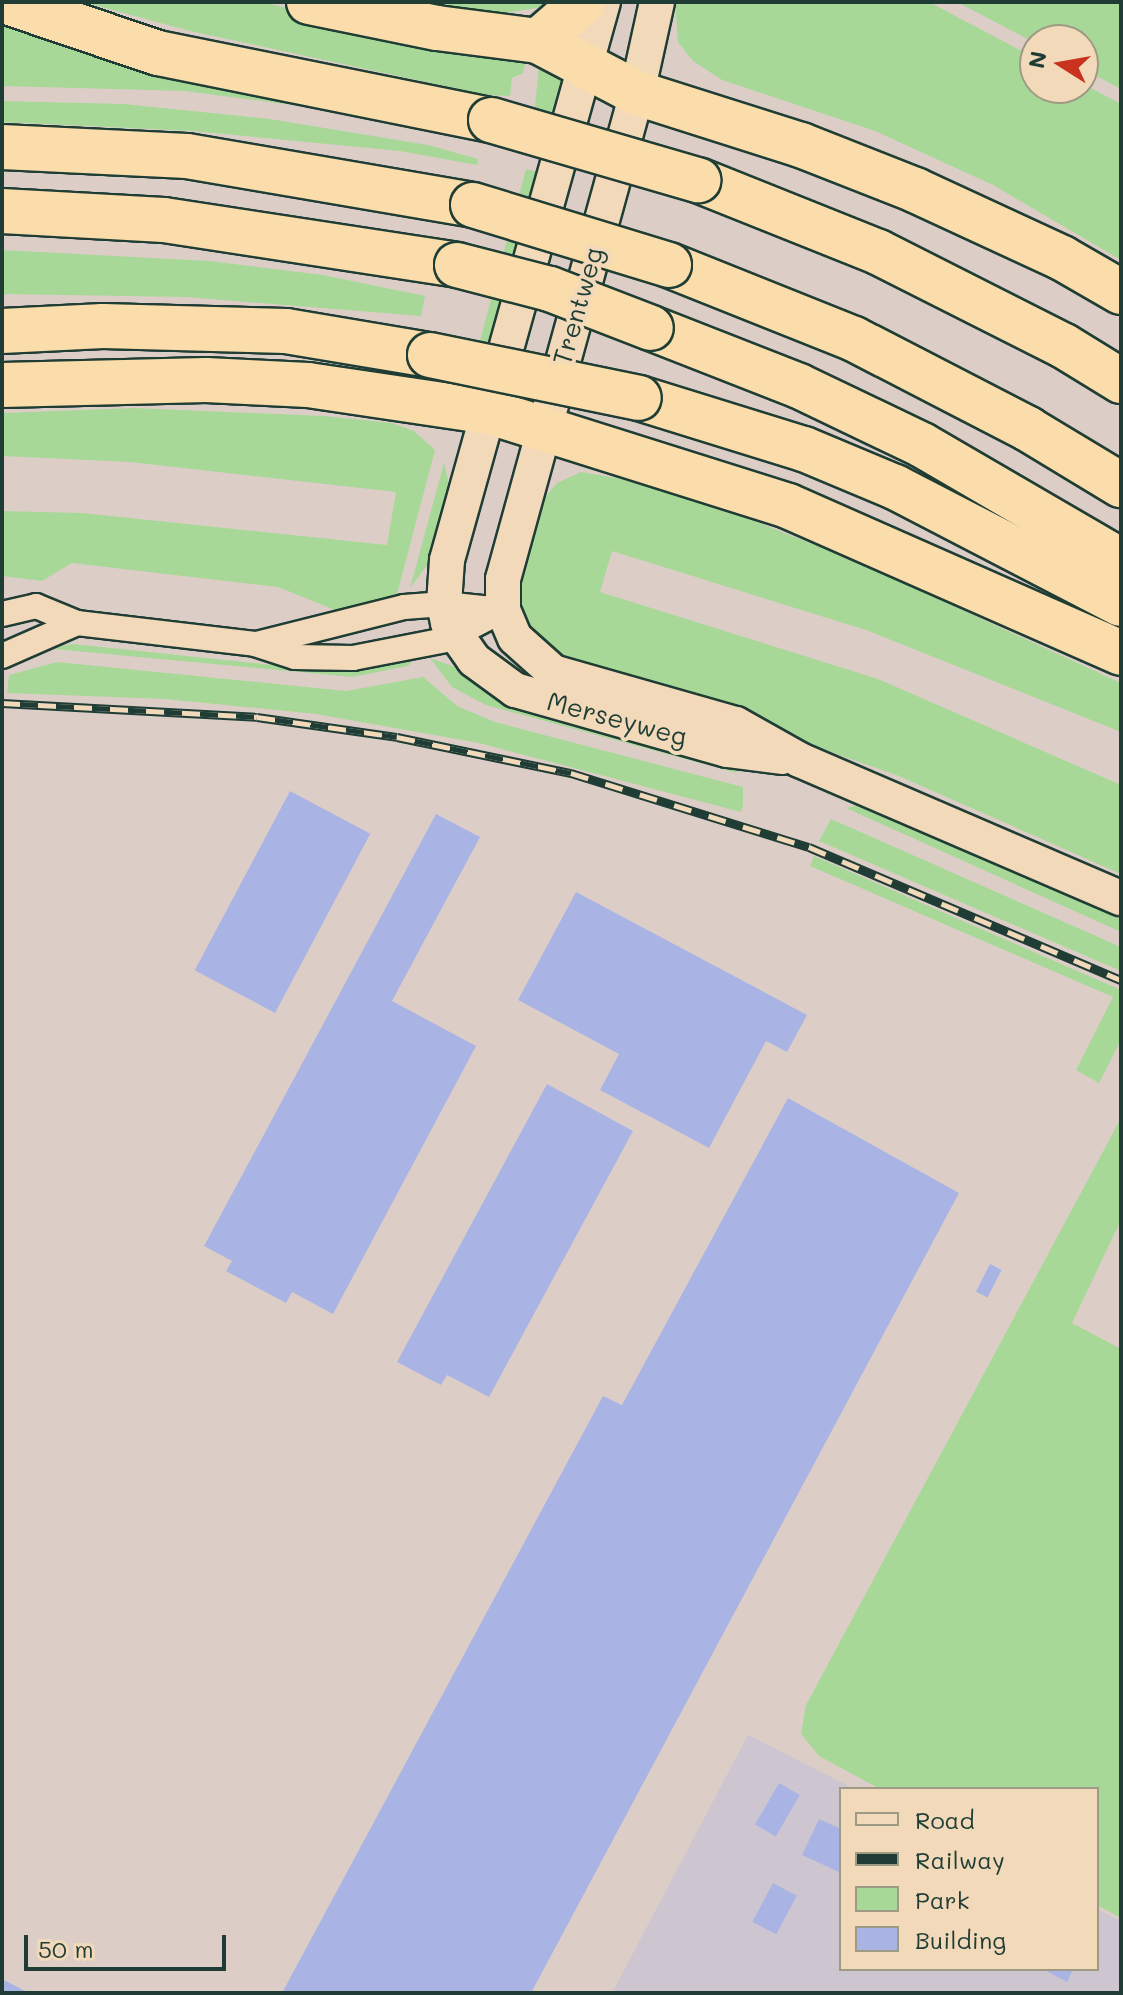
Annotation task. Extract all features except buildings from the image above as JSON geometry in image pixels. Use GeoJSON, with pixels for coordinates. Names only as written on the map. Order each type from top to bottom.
{"type":"FeatureCollection","features":[{"type":"Feature","properties":{"kind":"highway"},"geometry":{"type":"LineString","coordinates":[[7,2],[158,53],[491,120],[698,180],[878,252],[1064,346],[1121,381]]}},
{"type":"Feature","properties":{"kind":"highway"},"geometry":{"type":"LineString","coordinates":[[309,2],[437,28],[538,41],[585,69],[637,93],[801,145],[915,190],[1062,258],[1121,292]]}},
{"type":"Feature","properties":{"kind":"highway"},"geometry":{"type":"LineString","coordinates":[[538,41],[583,2]]}},
{"type":"Feature","properties":{"kind":"highway"},"geometry":{"type":"LineString","coordinates":[[2,147],[187,156],[473,205],[669,265],[854,339],[1028,429],[1121,485]]}},
{"type":"Feature","properties":{"kind":"highway"},"geometry":{"type":"LineString","coordinates":[[2,211],[164,220],[457,265],[550,289],[870,420],[1121,561]]}},
{"type":"Feature","properties":{"kind":"highway"},"geometry":{"type":"LineString","coordinates":[[2,331],[103,326],[286,331],[430,355],[639,398],[804,449],[895,487],[1121,604]]}},
{"type":"Feature","properties":{"kind":"highway"},"geometry":{"type":"LineString","coordinates":[[2,385],[206,380],[308,385],[490,412],[788,506],[1121,653]]}},
{"type":"Feature","properties":{"kind":"street","name":"Trentweg"},"geometry":{"type":"LineString","coordinates":[[449,620],[447,560],[603,2]]}},
{"type":"Feature","properties":{"kind":"street","name":"Trentweg"},"geometry":{"type":"LineString","coordinates":[[503,610],[503,579],[637,93],[657,2]]}},
{"type":"Feature","properties":{"kind":"street"},"geometry":{"type":"LineString","coordinates":[[2,614],[36,606],[77,623],[255,644],[295,657],[353,658],[449,620],[503,610]]}},
{"type":"Feature","properties":{"kind":"street"},"geometry":{"type":"LineString","coordinates":[[255,644],[404,607],[449,620],[503,610]]}},
{"type":"Feature","properties":{"kind":"street","name":"Merseyweg"},"geometry":{"type":"LineString","coordinates":[[503,610],[524,650],[553,672],[736,724],[800,760],[1121,898]]}},
{"type":"Feature","properties":{"kind":"street","name":"Merseyweg"},"geometry":{"type":"LineString","coordinates":[[449,620],[474,660],[515,690],[727,750],[800,760]]}},
{"type":"Feature","properties":{"kind":"street"},"geometry":{"type":"LineString","coordinates":[[2,656],[77,623]]}},
{"type":"Feature","properties":{"kind":"shaded area"},"geometry":{"type":"Polygon","coordinates":[[[748,1735],[851,1787],[839,1787],[839,1971],[1099,1971],[1099,1910],[1121,1921],[1121,1993],[612,1993],[748,1735]]]}},
{"type":"Feature","properties":{"kind":"green space"},"geometry":{"type":"Polygon","coordinates":[[[83,2],[260,2],[526,60],[523,73],[512,78],[510,96],[486,95],[190,31],[83,2]]]}},
{"type":"Feature","properties":{"kind":"green space"},"geometry":{"type":"Polygon","coordinates":[[[416,2],[543,2],[542,7],[498,14],[416,2]]]}},
{"type":"Feature","properties":{"kind":"green space"},"geometry":{"type":"Polygon","coordinates":[[[675,2],[929,2],[1019,50],[1019,104],[1099,104],[1099,92],[1121,104],[1121,260],[993,185],[875,131],[722,80],[693,61],[678,42],[675,2]]]}},
{"type":"Feature","properties":{"kind":"green space"},"geometry":{"type":"Polygon","coordinates":[[[957,2],[1121,2],[1121,89],[1099,77],[1099,24],[1019,24],[1019,35],[957,2]]]}},
{"type":"Feature","properties":{"kind":"green space"},"geometry":{"type":"Polygon","coordinates":[[[2,11],[324,109],[185,91],[2,86],[2,11]]]}},
{"type":"Feature","properties":{"kind":"green space"},"geometry":{"type":"Polygon","coordinates":[[[539,65],[568,80],[552,152],[532,139],[539,65]]]}},
{"type":"Feature","properties":{"kind":"green space"},"geometry":{"type":"Polygon","coordinates":[[[2,101],[124,104],[270,119],[428,145],[478,159],[477,165],[400,151],[193,131],[2,122],[2,101]]]}},
{"type":"Feature","properties":{"kind":"green space"},"geometry":{"type":"Polygon","coordinates":[[[526,169],[545,174],[484,402],[465,397],[526,169]]]}},
{"type":"Feature","properties":{"kind":"green space"},"geometry":{"type":"Polygon","coordinates":[[[2,250],[209,261],[323,275],[425,296],[421,316],[186,297],[2,294],[2,250]]]}},
{"type":"Feature","properties":{"kind":"green space"},"geometry":{"type":"Polygon","coordinates":[[[134,408],[324,416],[392,423],[414,431],[435,450],[396,598],[340,612],[278,587],[72,563],[42,581],[2,576],[2,511],[82,513],[387,545],[396,492],[130,462],[2,456],[2,413],[134,408]]]}},
{"type":"Feature","properties":{"kind":"green space"},"geometry":{"type":"Polygon","coordinates":[[[444,463],[450,488],[437,552],[410,588],[444,463]]]}},
{"type":"Feature","properties":{"kind":"green space"},"geometry":{"type":"Polygon","coordinates":[[[581,472],[639,482],[752,520],[860,563],[1121,683],[1121,732],[866,630],[612,551],[600,592],[878,679],[1121,785],[1121,874],[899,776],[542,650],[516,595],[537,507],[557,483],[581,472]]]}},
{"type":"Feature","properties":{"kind":"green space"},"geometry":{"type":"Polygon","coordinates":[[[73,644],[320,670],[412,661],[408,666],[352,677],[54,649],[17,662],[50,648],[73,644]]]}},
{"type":"Feature","properties":{"kind":"green space"},"geometry":{"type":"Polygon","coordinates":[[[430,658],[733,766],[737,773],[486,705],[452,687],[430,658]]]}},
{"type":"Feature","properties":{"kind":"green space"},"geometry":{"type":"Polygon","coordinates":[[[57,662],[346,691],[423,677],[457,706],[495,722],[743,787],[743,805],[741,812],[479,743],[316,714],[165,699],[7,693],[9,675],[57,662]]]}},
{"type":"Feature","properties":{"kind":"green space"},"geometry":{"type":"Polygon","coordinates":[[[846,808],[871,808],[1121,919],[1121,932],[846,808]]]}},
{"type":"Feature","properties":{"kind":"green space"},"geometry":{"type":"Polygon","coordinates":[[[831,819],[1121,947],[1121,971],[819,841],[831,819]]]}},
{"type":"Feature","properties":{"kind":"green space"},"geometry":{"type":"Polygon","coordinates":[[[814,856],[1121,990],[1121,1040],[1099,1083],[1076,1070],[1113,997],[810,866],[814,856]]]}},
{"type":"Feature","properties":{"kind":"green space"},"geometry":{"type":"Polygon","coordinates":[[[1120,1120],[1121,1220],[1072,1323],[1121,1349],[1121,1918],[1099,1906],[1099,1787],[876,1787],[819,1756],[801,1734],[806,1705],[1120,1120]]]}},
{"type":"Feature","properties":{"kind":"railway"},"geometry":{"type":"LineString","coordinates":[[2,703],[257,717],[397,737],[571,773],[809,847],[1121,980]]}}]}
